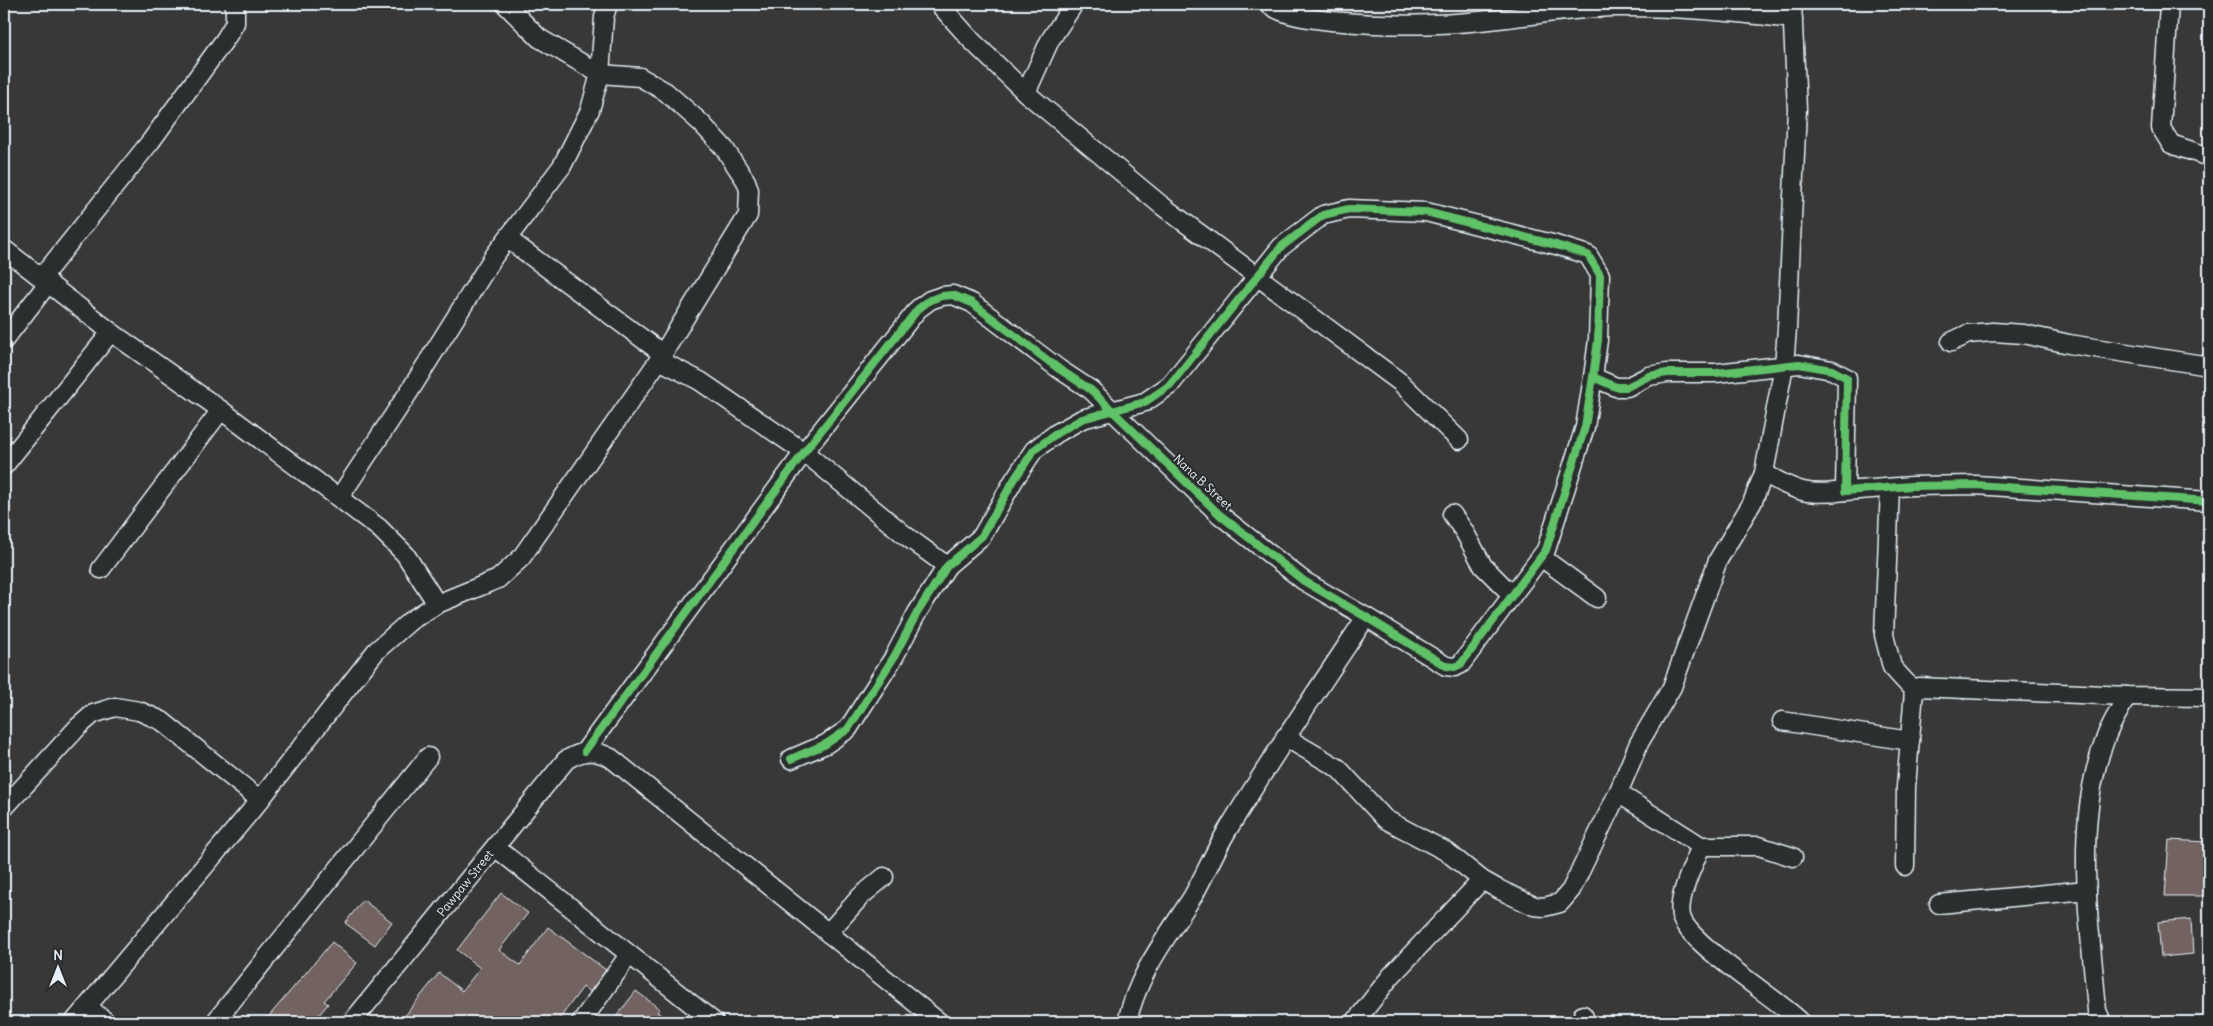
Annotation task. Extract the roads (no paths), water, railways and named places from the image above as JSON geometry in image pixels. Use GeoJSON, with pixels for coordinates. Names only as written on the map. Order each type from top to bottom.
{"type":"FeatureCollection","features":[{"type":"Feature","properties":{"kind":"street"},"geometry":{"type":"LineString","coordinates":[[4,340],[45,280],[151,141],[226,38],[236,23],[235,4]]}},
{"type":"Feature","properties":{"kind":"street"},"geometry":{"type":"LineString","coordinates":[[74,1022],[260,800],[376,651],[410,621],[438,604],[498,579],[521,558],[661,357],[748,215],[749,190],[746,181],[724,148],[701,122],[666,92],[640,78],[600,74],[539,38],[505,4]]}},
{"type":"Feature","properties":{"kind":"street"},"geometry":{"type":"LineString","coordinates":[[339,498],[410,392],[494,256],[562,166],[590,110],[600,74],[604,17],[608,4]]}},
{"type":"Feature","properties":{"kind":"street"},"geometry":{"type":"LineString","coordinates":[[939,4],[972,42],[1026,93],[1161,205],[1400,382],[1459,440]]}},
{"type":"Feature","properties":{"kind":"street"},"geometry":{"type":"LineString","coordinates":[[1026,93],[1050,40],[1074,4]]}},
{"type":"Feature","properties":{"kind":"street"},"geometry":{"type":"LineString","coordinates":[[1269,4],[1297,16],[1370,25],[1490,20],[1548,11],[1614,7],[1792,12],[1797,109],[1784,365],[1764,473],[1752,503],[1718,560],[1672,687],[1639,743],[1618,793],[1571,890],[1560,903],[1544,907],[1534,906],[1482,880],[1447,852],[1385,819],[1338,768],[1285,737]]}},
{"type":"Feature","properties":{"kind":"street"},"geometry":{"type":"LineString","coordinates":[[2169,4],[2161,128],[2171,144],[2209,158]]}},
{"type":"Feature","properties":{"kind":"street"},"geometry":{"type":"LineString","coordinates":[[791,759],[826,744],[848,729],[894,658],[916,613],[947,566],[982,536],[1014,480],[1034,450],[1057,433],[1082,419],[1144,402],[1170,385],[1281,247],[1302,229],[1323,216],[1349,209],[1426,212],[1588,255],[1600,275],[1598,340],[1585,427],[1546,550],[1512,595],[1482,566],[1464,530],[1452,514]]}},
{"type":"Feature","properties":{"kind":"street"},"geometry":{"type":"LineString","coordinates":[[508,239],[661,357],[700,381],[804,452],[906,536],[947,566]]}},
{"type":"Feature","properties":{"kind":"street"},"geometry":{"type":"LineString","coordinates":[[4,249],[111,332],[379,528],[405,554],[438,604]]}},
{"type":"Feature","properties":{"kind":"street","name":"Nana B Street"},"geometry":{"type":"LineString","coordinates":[[804,452],[918,309],[930,300],[953,295],[972,303],[1059,369],[1091,390],[1228,521],[1304,581],[1366,616],[1446,666],[1455,667],[1461,664],[1512,595]]}},
{"type":"Feature","properties":{"kind":"street"},"geometry":{"type":"LineString","coordinates":[[4,466],[111,332]]}},
{"type":"Feature","properties":{"kind":"street"},"geometry":{"type":"LineString","coordinates":[[1951,342],[1968,334],[1993,332],[2024,334],[2069,344],[2209,366]]}},
{"type":"Feature","properties":{"kind":"street"},"geometry":{"type":"LineString","coordinates":[[1592,377],[1616,387],[1628,387],[1649,376],[1667,373],[1716,373],[1799,364],[1832,370],[1847,378],[1845,491]]}},
{"type":"Feature","properties":{"kind":"street"},"geometry":{"type":"LineString","coordinates":[[101,569],[220,410]]}},
{"type":"Feature","properties":{"kind":"street"},"geometry":{"type":"LineString","coordinates":[[585,751],[804,452]]}},
{"type":"Feature","properties":{"kind":"street"},"geometry":{"type":"LineString","coordinates":[[1764,473],[1800,492],[1822,494],[1890,488],[1976,485],[2209,501]]}},
{"type":"Feature","properties":{"kind":"street"},"geometry":{"type":"LineString","coordinates":[[1890,488],[1884,635],[1892,667],[1914,691],[1906,787],[1905,866]]}},
{"type":"Feature","properties":{"kind":"street"},"geometry":{"type":"LineString","coordinates":[[1541,557],[1597,598]]}},
{"type":"Feature","properties":{"kind":"street"},"geometry":{"type":"LineString","coordinates":[[1127,1022],[1131,1004],[1159,945],[1193,895],[1228,828],[1285,737],[1366,616]]}},
{"type":"Feature","properties":{"kind":"street"},"geometry":{"type":"LineString","coordinates":[[1914,691],[1920,687],[2127,696],[2209,697]]}},
{"type":"Feature","properties":{"kind":"street"},"geometry":{"type":"LineString","coordinates":[[2102,1022],[2097,1011],[2092,963],[2086,890],[2086,835],[2090,796],[2106,735],[2127,696]]}},
{"type":"Feature","properties":{"kind":"street"},"geometry":{"type":"LineString","coordinates":[[4,808],[93,714],[115,707],[139,711],[162,721],[260,800]]}},
{"type":"Feature","properties":{"kind":"street"},"geometry":{"type":"LineString","coordinates":[[1782,721],[1910,741]]}},
{"type":"Feature","properties":{"kind":"street"},"geometry":{"type":"LineString","coordinates":[[585,751],[599,752],[611,758],[939,1022]]}},
{"type":"Feature","properties":{"kind":"street","name":"Pawpaw Street"},"geometry":{"type":"LineString","coordinates":[[352,1022],[566,760],[585,751]]}},
{"type":"Feature","properties":{"kind":"street"},"geometry":{"type":"LineString","coordinates":[[215,1022],[428,757]]}},
{"type":"Feature","properties":{"kind":"street"},"geometry":{"type":"LineString","coordinates":[[1618,793],[1701,846],[1758,846],[1793,858]]}},
{"type":"Feature","properties":{"kind":"street"},"geometry":{"type":"LineString","coordinates":[[1701,846],[1681,898],[1681,916],[1689,931],[1718,958],[1765,992],[1801,1022]]}},
{"type":"Feature","properties":{"kind":"street"},"geometry":{"type":"LineString","coordinates":[[494,847],[714,1022]]}},
{"type":"Feature","properties":{"kind":"street"},"geometry":{"type":"LineString","coordinates":[[828,933],[861,896],[884,877]]}},
{"type":"Feature","properties":{"kind":"street"},"geometry":{"type":"LineString","coordinates":[[1359,1021],[1391,976],[1482,880]]}},
{"type":"Feature","properties":{"kind":"street"},"geometry":{"type":"LineString","coordinates":[[1939,904],[2086,890]]}},
{"type":"Feature","properties":{"kind":"street"},"geometry":{"type":"LineString","coordinates":[[581,1022],[630,955]]}},
{"type":"Feature","properties":{"kind":"street"},"geometry":{"type":"LineString","coordinates":[[88,1007],[106,1022]]}}]}
